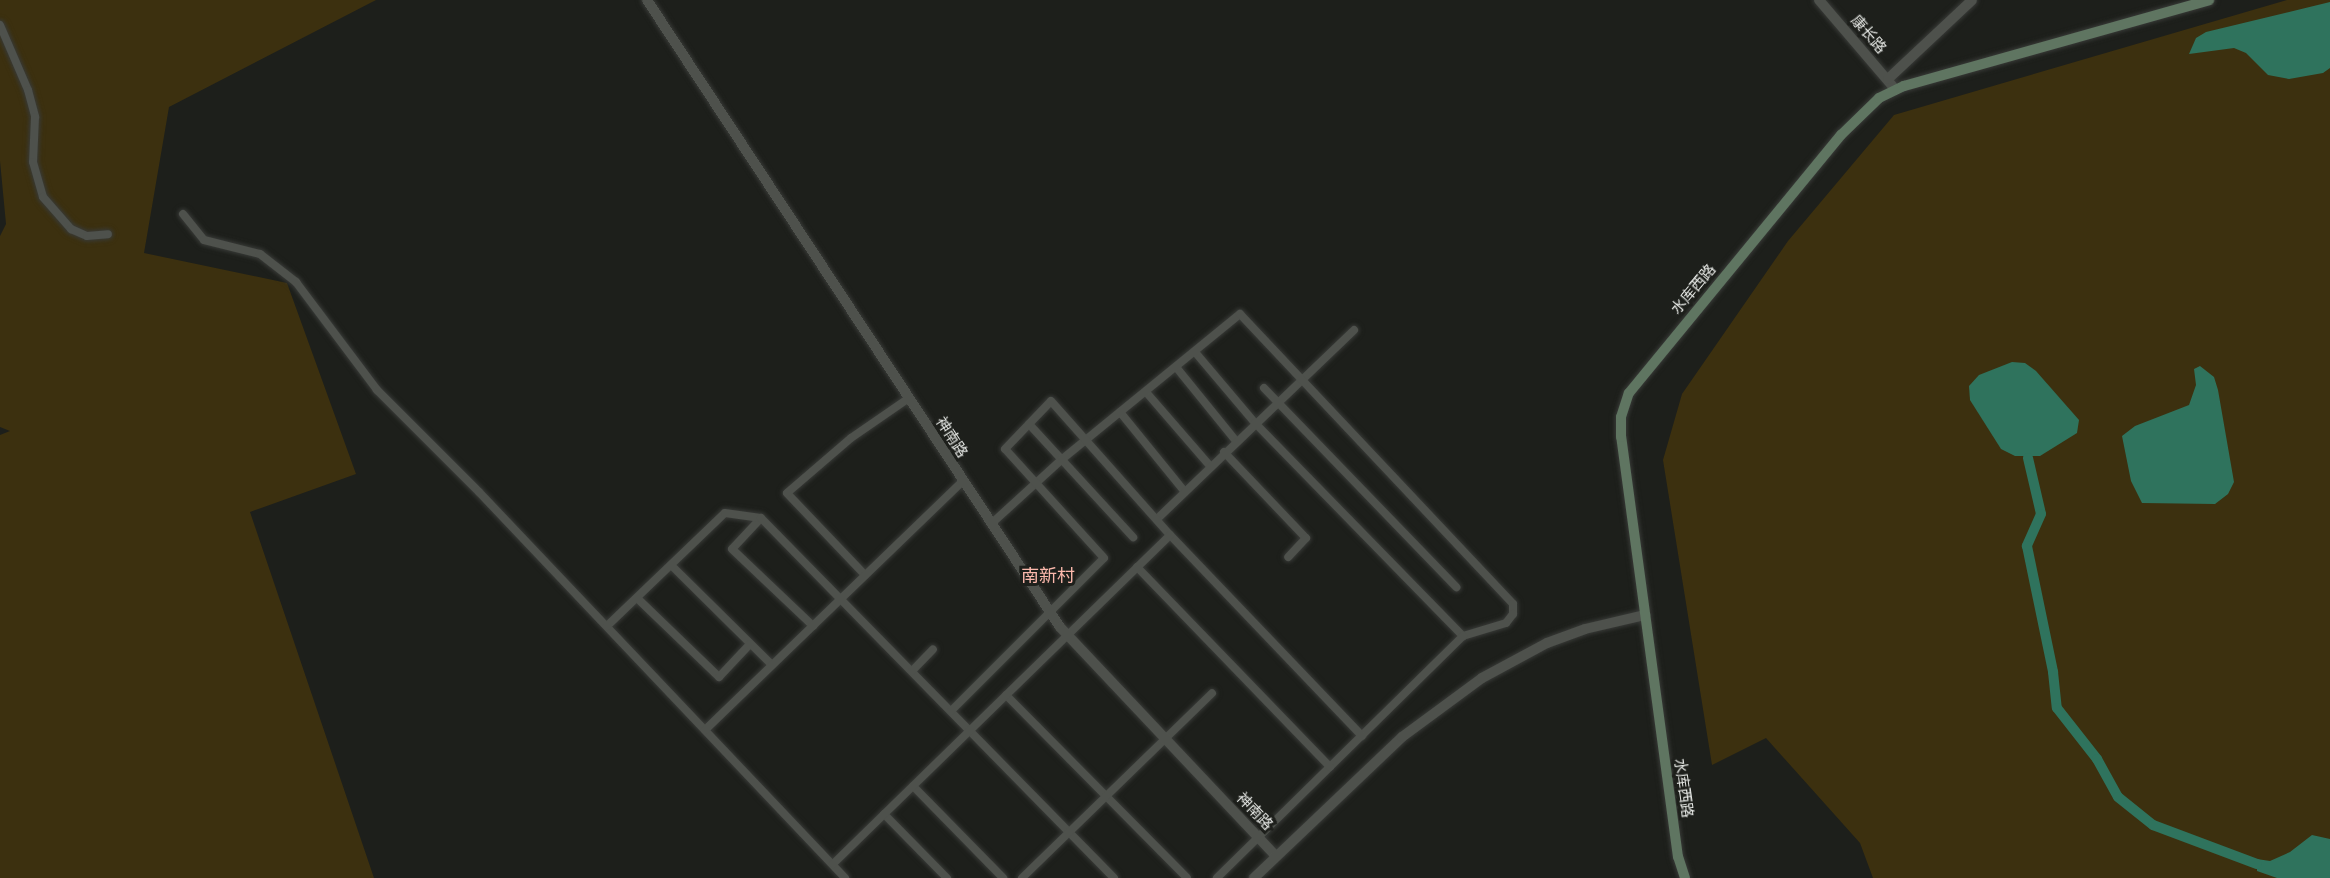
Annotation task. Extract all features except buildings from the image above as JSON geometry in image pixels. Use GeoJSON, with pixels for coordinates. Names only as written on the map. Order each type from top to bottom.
{"type":"FeatureCollection","features":[{"type":"Feature","properties":{"kind":"main road","name":"水库西路"},"geometry":{"type":"LineString","coordinates":[[1685,878],[1678,857],[1620,431],[1629,393],[1857,116],[1895,89],[2210,0]]}},
{"type":"Feature","properties":{"kind":"street","name":"神南路"},"geometry":{"type":"LineString","coordinates":[[647,0],[1067,636],[1276,856]]}},
{"type":"Feature","properties":{"kind":"street","name":"康长路"},"geometry":{"type":"LineString","coordinates":[[1819,0],[1895,89]]}},
{"type":"Feature","properties":{"kind":"street"},"geometry":{"type":"LineString","coordinates":[[1888,79],[1972,0]]}},
{"type":"Feature","properties":{"kind":"street"},"geometry":{"type":"LineString","coordinates":[[0,25],[28,90],[34,117],[33,162],[43,197],[71,229],[87,236],[108,234]]}},
{"type":"Feature","properties":{"kind":"street"},"geometry":{"type":"LineString","coordinates":[[183,214],[204,240],[260,255],[296,282],[377,390],[607,626],[845,878]]}},
{"type":"Feature","properties":{"kind":"street"},"geometry":{"type":"LineString","coordinates":[[991,524],[1061,460],[1240,314],[1513,604],[1513,614],[1506,623],[1463,636],[1217,878]]}},
{"type":"Feature","properties":{"kind":"street"},"geometry":{"type":"LineString","coordinates":[[1157,519],[1224,452],[1354,330]]}},
{"type":"Feature","properties":{"kind":"street"},"geometry":{"type":"LineString","coordinates":[[1195,352],[1255,423],[1463,636]]}},
{"type":"Feature","properties":{"kind":"street"},"geometry":{"type":"LineString","coordinates":[[1176,367],[1236,441]]}},
{"type":"Feature","properties":{"kind":"street"},"geometry":{"type":"LineString","coordinates":[[1264,388],[1456,587]]}},
{"type":"Feature","properties":{"kind":"street"},"geometry":{"type":"LineString","coordinates":[[1146,392],[1210,466]]}},
{"type":"Feature","properties":{"kind":"street"},"geometry":{"type":"LineString","coordinates":[[865,575],[787,493],[851,438],[909,398]]}},
{"type":"Feature","properties":{"kind":"street"},"geometry":{"type":"LineString","coordinates":[[951,711],[1104,558],[1005,449],[1051,401],[1170,535],[1362,736]]}},
{"type":"Feature","properties":{"kind":"street"},"geometry":{"type":"LineString","coordinates":[[1120,412],[1185,492]]}},
{"type":"Feature","properties":{"kind":"street"},"geometry":{"type":"LineString","coordinates":[[1029,424],[1133,537]]}},
{"type":"Feature","properties":{"kind":"street"},"geometry":{"type":"LineString","coordinates":[[1224,452],[1306,538],[1288,557]]}},
{"type":"Feature","properties":{"kind":"street"},"geometry":{"type":"LineString","coordinates":[[705,730],[963,481]]}},
{"type":"Feature","properties":{"kind":"street"},"geometry":{"type":"LineString","coordinates":[[607,626],[725,513],[761,518],[1114,878]]}},
{"type":"Feature","properties":{"kind":"street"},"geometry":{"type":"LineString","coordinates":[[761,518],[732,549],[813,626]]}},
{"type":"Feature","properties":{"kind":"street"},"geometry":{"type":"LineString","coordinates":[[833,864],[1170,535]]}},
{"type":"Feature","properties":{"kind":"street"},"geometry":{"type":"LineString","coordinates":[[671,565],[772,665]]}},
{"type":"Feature","properties":{"kind":"street"},"geometry":{"type":"LineString","coordinates":[[1137,567],[1330,767]]}},
{"type":"Feature","properties":{"kind":"street"},"geometry":{"type":"LineString","coordinates":[[637,598],[719,676],[750,644]]}},
{"type":"Feature","properties":{"kind":"street"},"geometry":{"type":"LineString","coordinates":[[1254,878],[1402,736],[1482,678],[1547,643],[1585,629],[1645,615]]}},
{"type":"Feature","properties":{"kind":"street"},"geometry":{"type":"LineString","coordinates":[[912,671],[933,649]]}},
{"type":"Feature","properties":{"kind":"street"},"geometry":{"type":"LineString","coordinates":[[1022,878],[1212,693]]}},
{"type":"Feature","properties":{"kind":"street"},"geometry":{"type":"LineString","coordinates":[[1006,695],[1187,878]]}},
{"type":"Feature","properties":{"kind":"street"},"geometry":{"type":"LineString","coordinates":[[913,786],[1003,878]]}},
{"type":"Feature","properties":{"kind":"street"},"geometry":{"type":"LineString","coordinates":[[884,814],[947,878]]}},
{"type":"Feature","properties":{"kind":"shaded area"},"geometry":{"type":"Polygon","coordinates":[[[0,0],[376,0],[169,107],[144,253],[287,283],[356,474],[250,512],[374,878],[0,878],[0,435],[10,431],[0,427],[0,236],[6,224],[0,161],[0,0]]]}},
{"type":"Feature","properties":{"kind":"shaded area"},"geometry":{"type":"Polygon","coordinates":[[[2287,0],[2330,0],[2330,878],[1873,878],[1860,843],[1766,738],[1712,765],[1663,460],[1682,394],[1788,241],[1894,115],[2287,0]]]}},
{"type":"Feature","properties":{"kind":"shaded area"},"geometry":{"type":"Polygon","coordinates":[[[2330,2],[2330,68],[2323,73],[2289,79],[2268,75],[2246,53],[2234,48],[2189,54],[2196,38],[2206,32],[2330,2]]]}},
{"type":"Feature","properties":{"kind":"shaded area"},"geometry":{"type":"Polygon","coordinates":[[[2012,362],[2025,363],[2036,371],[2079,420],[2077,433],[2040,456],[2015,456],[2001,449],[1970,400],[1969,386],[1979,375],[2012,362]]]}},
{"type":"Feature","properties":{"kind":"shaded area"},"geometry":{"type":"Polygon","coordinates":[[[2200,366],[2214,377],[2218,390],[2234,482],[2228,494],[2215,504],[2142,503],[2131,481],[2122,436],[2135,426],[2189,405],[2196,385],[2194,369],[2200,366]]]}},
{"type":"Feature","properties":{"kind":"shaded area"},"geometry":{"type":"Polygon","coordinates":[[[2312,835],[2330,839],[2330,878],[2277,878],[2257,871],[2257,859],[2270,861],[2290,852],[2312,835]]]}},
{"type":"Feature","properties":{"kind":"waterway"},"geometry":{"type":"LineString","coordinates":[[2028,458],[2041,514],[2027,546],[2053,672],[2057,708],[2097,759],[2118,797],[2153,825],[2257,864]]}},
{"type":"Feature","properties":{"kind":"district","name":"南新村"},"geometry":{"type":"Point","coordinates":[1048,576]}}]}
